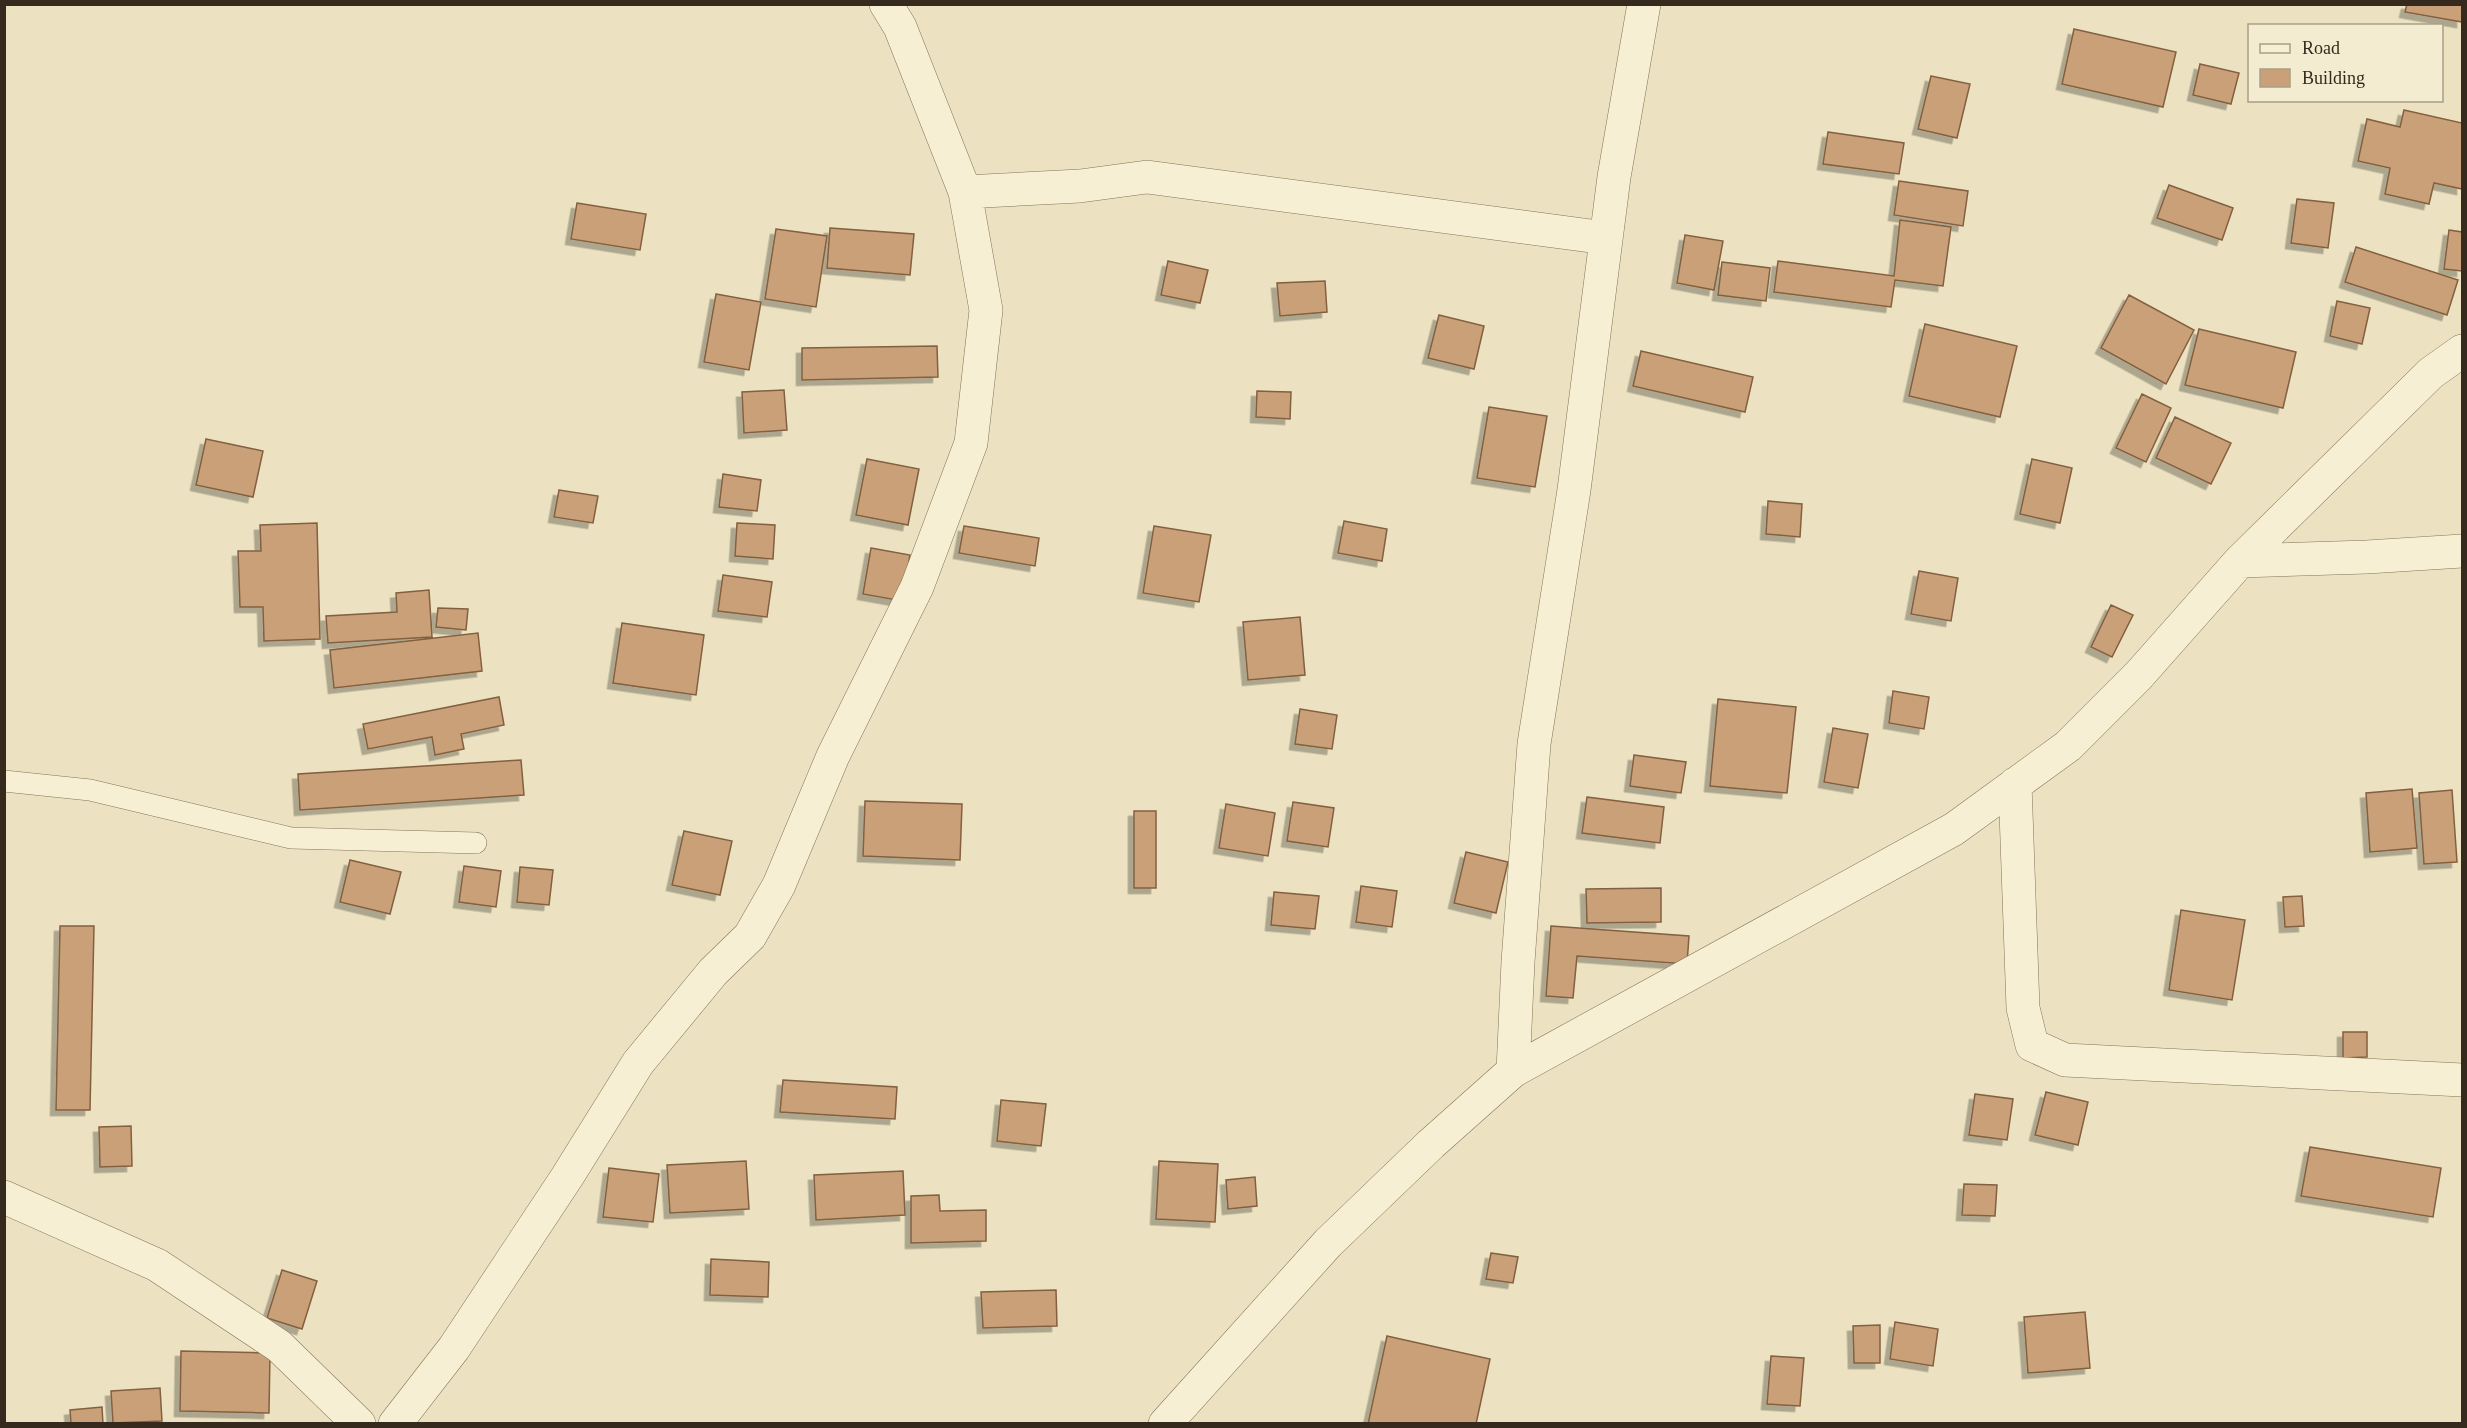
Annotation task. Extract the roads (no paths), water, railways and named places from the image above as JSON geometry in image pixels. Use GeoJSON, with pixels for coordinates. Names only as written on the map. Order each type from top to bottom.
{"type":"FeatureCollection","features":[{"type":"Feature","properties":{"kind":"street"},"geometry":{"type":"LineString","coordinates":[[395,1424],[454,1348],[567,1177],[638,1063],[713,972],[750,936],[779,885],[833,756],[917,587],[971,443],[986,310],[965,192],[900,27],[886,4]]}},
{"type":"Feature","properties":{"kind":"street"},"geometry":{"type":"LineString","coordinates":[[1513,1071],[1518,962],[1534,744],[1574,490],[1614,177],[1644,4]]}},
{"type":"Feature","properties":{"kind":"street"},"geometry":{"type":"LineString","coordinates":[[965,192],[1080,186],[1147,177],[1605,238]]}},
{"type":"Feature","properties":{"kind":"street"},"geometry":{"type":"LineString","coordinates":[[1165,1424],[1328,1243],[1431,1144],[1513,1071],[1954,829],[2068,746],[2139,675],[2240,561],[2432,374],[2463,351]]}},
{"type":"Feature","properties":{"kind":"street"},"geometry":{"type":"LineString","coordinates":[[2240,561],[2463,551]]}},
{"type":"Feature","properties":{"kind":"street"},"geometry":{"type":"LineString","coordinates":[[2015,784],[2023,1008],[2032,1046],[2064,1060],[2463,1080]]}},
{"type":"Feature","properties":{"kind":"street"},"geometry":{"type":"LineString","coordinates":[[4,1197],[157,1265],[279,1346],[359,1424]]}},
{"type":"Feature","properties":{"kind":"lane"},"geometry":{"type":"LineString","coordinates":[[4,781],[90,790],[291,838],[476,843]]}}]}
